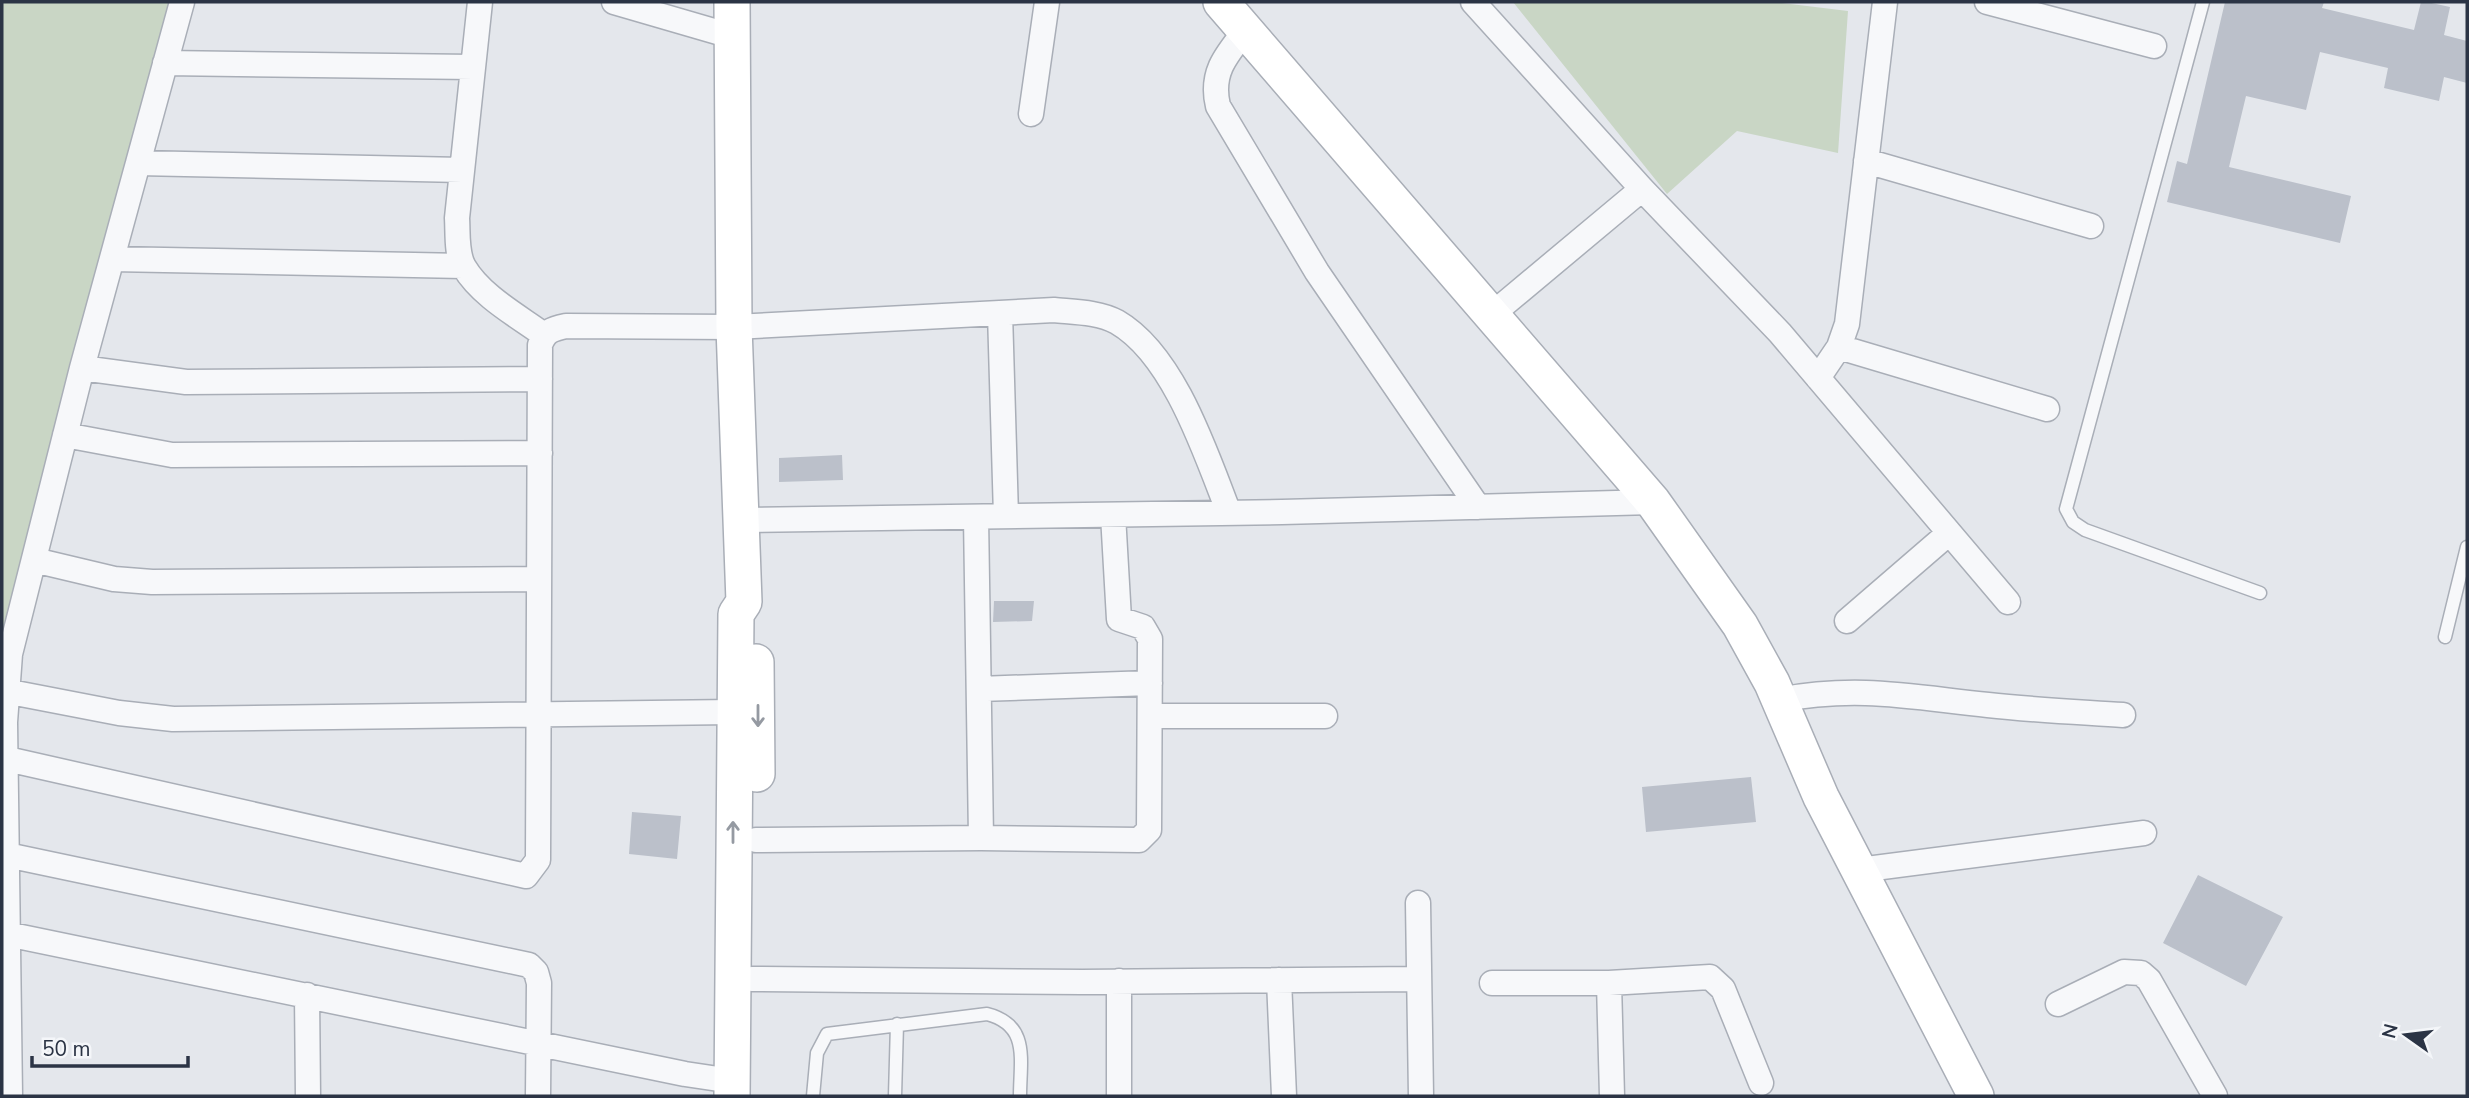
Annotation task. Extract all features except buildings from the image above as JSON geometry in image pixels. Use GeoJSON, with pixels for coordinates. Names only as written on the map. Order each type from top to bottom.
{"type":"FeatureCollection","features":[{"type":"Feature","properties":{"kind":"main road"},"geometry":{"type":"LineString","coordinates":[[732,2],[734,327],[740,520],[744,602],[754,615],[758,712],[752,979],[739,1091]]}},
{"type":"Feature","properties":{"kind":"main road"},"geometry":{"type":"LineString","coordinates":[[1221,2],[1653,502],[1740,625],[1779,700],[1821,797],[1974,1096]]}},
{"type":"Feature","properties":{"kind":"main road"},"geometry":{"type":"LineString","coordinates":[[739,1091],[733,712],[736,614],[744,602]]}},
{"type":"Feature","properties":{"kind":"street"},"geometry":{"type":"LineString","coordinates":[[10,1096],[5,1025],[7,759],[3,722],[10,654],[82,368],[182,2]]}},
{"type":"Feature","properties":{"kind":"street"},"geometry":{"type":"LineString","coordinates":[[480,2],[457,218],[463,266],[481,287],[544,335]]}},
{"type":"Feature","properties":{"kind":"street"},"geometry":{"type":"LineString","coordinates":[[614,2],[731,36]]}},
{"type":"Feature","properties":{"kind":"street"},"geometry":{"type":"LineString","coordinates":[[1031,114],[1047,2]]}},
{"type":"Feature","properties":{"kind":"street"},"geometry":{"type":"LineString","coordinates":[[1473,2],[1642,189],[1780,333],[2008,602]]}},
{"type":"Feature","properties":{"kind":"street"},"geometry":{"type":"LineString","coordinates":[[1818,378],[1839,347],[1847,324],[1885,2]]}},
{"type":"Feature","properties":{"kind":"street"},"geometry":{"type":"LineString","coordinates":[[1987,2],[2154,46]]}},
{"type":"Feature","properties":{"kind":"street"},"geometry":{"type":"LineString","coordinates":[[1246,30],[1225,56],[1217,73],[1214,90],[1218,106],[1317,272],[1478,507]]}},
{"type":"Feature","properties":{"kind":"street"},"geometry":{"type":"LineString","coordinates":[[165,63],[473,67]]}},
{"type":"Feature","properties":{"kind":"street"},"geometry":{"type":"LineString","coordinates":[[1867,161],[2091,226]]}},
{"type":"Feature","properties":{"kind":"street"},"geometry":{"type":"LineString","coordinates":[[138,163],[462,170]]}},
{"type":"Feature","properties":{"kind":"street"},"geometry":{"type":"LineString","coordinates":[[1490,316],[1642,189]]}},
{"type":"Feature","properties":{"kind":"street"},"geometry":{"type":"LineString","coordinates":[[111,259],[463,266]]}},
{"type":"Feature","properties":{"kind":"street"},"geometry":{"type":"LineString","coordinates":[[7,759],[526,876],[538,860],[540,345],[544,335],[551,329],[566,326],[734,327],[1054,310],[1086,313],[1115,321],[1138,337],[1164,372],[1197,433],[1229,513]]}},
{"type":"Feature","properties":{"kind":"street"},"geometry":{"type":"LineString","coordinates":[[1000,313],[1006,516]]}},
{"type":"Feature","properties":{"kind":"street"},"geometry":{"type":"LineString","coordinates":[[1839,347],[2047,409]]}},
{"type":"Feature","properties":{"kind":"street"},"geometry":{"type":"LineString","coordinates":[[82,368],[186,382],[540,379]]}},
{"type":"Feature","properties":{"kind":"street"},"geometry":{"type":"LineString","coordinates":[[65,435],[172,455],[540,453]]}},
{"type":"Feature","properties":{"kind":"street"},"geometry":{"type":"LineString","coordinates":[[740,520],[1229,513],[1653,502]]}},
{"type":"Feature","properties":{"kind":"street"},"geometry":{"type":"LineString","coordinates":[[757,840],[1139,840],[1146,836],[1149,830],[1148,631],[1123,622],[1118,614],[1113,515]]}},
{"type":"Feature","properties":{"kind":"street"},"geometry":{"type":"LineString","coordinates":[[976,517],[981,838]]}},
{"type":"Feature","properties":{"kind":"street"},"geometry":{"type":"LineString","coordinates":[[1847,621],[1949,533]]}},
{"type":"Feature","properties":{"kind":"street"},"geometry":{"type":"LineString","coordinates":[[34,560],[114,579],[152,582],[539,579]]}},
{"type":"Feature","properties":{"kind":"street"},"geometry":{"type":"LineString","coordinates":[[979,689],[1150,683]]}},
{"type":"Feature","properties":{"kind":"street"},"geometry":{"type":"LineString","coordinates":[[5,691],[119,713],[173,719],[733,712]]}},
{"type":"Feature","properties":{"kind":"street"},"geometry":{"type":"LineString","coordinates":[[1779,700],[1829,692],[1876,691],[2010,707],[2123,715]]}},
{"type":"Feature","properties":{"kind":"street"},"geometry":{"type":"LineString","coordinates":[[1150,716],[1325,716]]}},
{"type":"Feature","properties":{"kind":"street"},"geometry":{"type":"LineString","coordinates":[[1859,870],[2144,832]]}},
{"type":"Feature","properties":{"kind":"street"},"geometry":{"type":"LineString","coordinates":[[7,855],[529,965],[536,972],[539,982],[538,1096]]}},
{"type":"Feature","properties":{"kind":"street"},"geometry":{"type":"LineString","coordinates":[[1418,903],[1421,1096]]}},
{"type":"Feature","properties":{"kind":"street"},"geometry":{"type":"LineString","coordinates":[[4,933],[538,1041],[685,1074],[739,1091]]}},
{"type":"Feature","properties":{"kind":"street"},"geometry":{"type":"LineString","coordinates":[[2058,1004],[2124,972],[2141,973],[2149,980],[2215,1096]]}},
{"type":"Feature","properties":{"kind":"street"},"geometry":{"type":"LineString","coordinates":[[1492,983],[1609,984],[1710,977],[1718,981],[1761,1083]]}},
{"type":"Feature","properties":{"kind":"street"},"geometry":{"type":"LineString","coordinates":[[752,979],[1419,979]]}},
{"type":"Feature","properties":{"kind":"street"},"geometry":{"type":"LineString","coordinates":[[1279,980],[1284,1096]]}},
{"type":"Feature","properties":{"kind":"street"},"geometry":{"type":"LineString","coordinates":[[1119,981],[1119,1096]]}},
{"type":"Feature","properties":{"kind":"street"},"geometry":{"type":"LineString","coordinates":[[1609,984],[1612,1096]]}},
{"type":"Feature","properties":{"kind":"street"},"geometry":{"type":"LineString","coordinates":[[307,995],[308,1096]]}},
{"type":"Feature","properties":{"kind":"lane"},"geometry":{"type":"LineString","coordinates":[[2203,2],[2066,509],[2073,522],[2085,530],[2260,593]]}},
{"type":"Feature","properties":{"kind":"lane"},"geometry":{"type":"LineString","coordinates":[[2445,637],[2467,547]]}},
{"type":"Feature","properties":{"kind":"lane"},"geometry":{"type":"LineString","coordinates":[[813,1096],[819,1043],[827,1034],[987,1014],[1002,1018],[1014,1026],[1019,1041],[1020,1096]]}},
{"type":"Feature","properties":{"kind":"lane"},"geometry":{"type":"LineString","coordinates":[[895,1096],[897,1024]]}},
{"type":"Feature","properties":{"kind":"green space"},"geometry":{"type":"Polygon","coordinates":[[[2,2],[169,2],[2,663],[2,2]]]}},
{"type":"Feature","properties":{"kind":"green space"},"geometry":{"type":"Polygon","coordinates":[[[1513,2],[1774,2],[1848,11],[1838,153],[1737,131],[1667,194],[1513,2]]]}}]}
